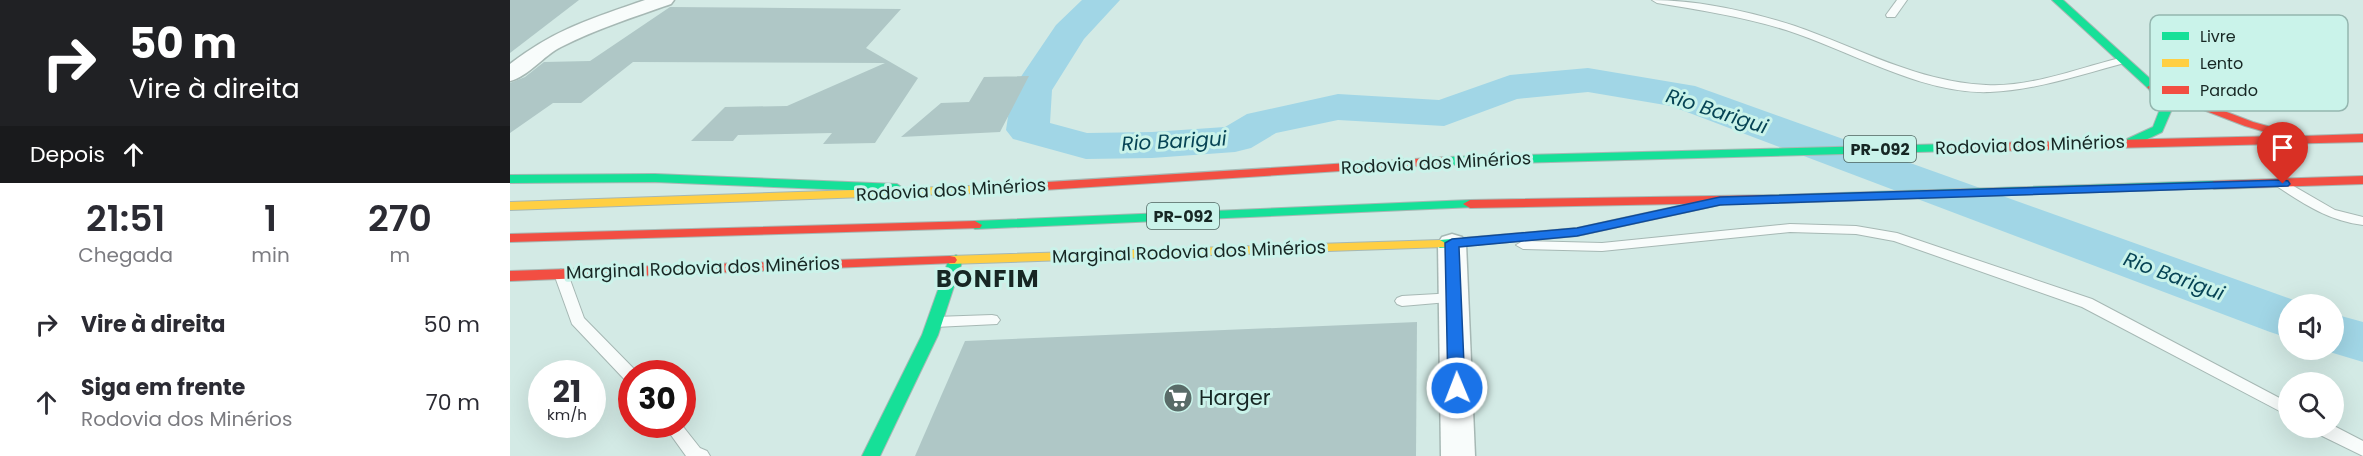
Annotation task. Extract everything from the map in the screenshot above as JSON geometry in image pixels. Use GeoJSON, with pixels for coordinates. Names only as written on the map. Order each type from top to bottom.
{"type":"FeatureCollection","features":[{"type":"Feature","properties":{"kind":"main road"},"geometry":{"type":"LineString","coordinates":[[2057,0],[2150,84]]}},
{"type":"Feature","properties":{"kind":"main road"},"geometry":{"type":"LineString","coordinates":[[2131,142],[2158,129],[2165,111]]}},
{"type":"Feature","properties":{"kind":"main road"},"geometry":{"type":"LineString","coordinates":[[2215,111],[2249,124],[2304,140]]}},
{"type":"Feature","properties":{"kind":"main road","name":"Rodovia dos Minérios"},"geometry":{"type":"LineString","coordinates":[[510,206],[959,191],[1481,159],[2363,138]]}},
{"type":"Feature","properties":{"kind":"main road"},"geometry":{"type":"LineString","coordinates":[[510,179],[561,177],[786,182],[959,191]]}},
{"type":"Feature","properties":{"kind":"main road","name":"Rodovia dos Minérios"},"geometry":{"type":"LineString","coordinates":[[510,238],[1000,224],[1443,204],[1856,198],[2363,180]]}},
{"type":"Feature","properties":{"kind":"main road","name":"Marginal Rodovia dos Minérios"},"geometry":{"type":"LineString","coordinates":[[510,276],[1452,243],[1577,232],[1720,201]]}},
{"type":"Feature","properties":{"kind":"main road"},"geometry":{"type":"LineString","coordinates":[[871,456],[934,322],[950,284],[956,259]]}},
{"type":"Feature","properties":{"kind":"street"},"geometry":{"type":"LineString","coordinates":[[510,74],[545,47],[576,31],[664,0]]}},
{"type":"Feature","properties":{"kind":"street"},"geometry":{"type":"LineString","coordinates":[[1452,243],[1458,456]]}},
{"type":"Feature","properties":{"kind":"lane"},"geometry":{"type":"LineString","coordinates":[[1657,0],[1719,10],[1790,28],[1901,71],[1945,84],[1988,89],[2033,84],[2124,60]]}},
{"type":"Feature","properties":{"kind":"lane"},"geometry":{"type":"LineString","coordinates":[[1891,15],[1902,0]]}},
{"type":"Feature","properties":{"kind":"lane"},"geometry":{"type":"LineString","coordinates":[[2283,184],[2316,206],[2349,220],[2363,221]]}},
{"type":"Feature","properties":{"kind":"lane"},"geometry":{"type":"LineString","coordinates":[[1452,243],[1602,247],[1790,228],[1856,230],[1897,237],[2087,303],[2278,404]]}},
{"type":"Feature","properties":{"kind":"lane"},"geometry":{"type":"LineString","coordinates":[[561,274],[577,320],[618,362]]}},
{"type":"Feature","properties":{"kind":"lane"},"geometry":{"type":"LineString","coordinates":[[1402,301],[1455,298]]}},
{"type":"Feature","properties":{"kind":"lane"},"geometry":{"type":"LineString","coordinates":[[934,322],[992,320]]}},
{"type":"Feature","properties":{"kind":"lane"},"geometry":{"type":"LineString","coordinates":[[682,438],[694,453],[701,456]]}},
{"type":"Feature","properties":{"kind":"lane"},"geometry":{"type":"LineString","coordinates":[[2342,438],[2363,449]]}},
{"type":"Feature","properties":{"kind":"building"},"geometry":{"type":"Polygon","coordinates":[[[510,0],[579,0],[510,53],[510,0]]]}},
{"type":"Feature","properties":{"kind":"building"},"geometry":{"type":"Polygon","coordinates":[[[670,7],[901,9],[866,48],[918,78],[875,143],[823,144],[832,133],[738,135],[733,141],[691,141],[725,107],[787,106],[885,63],[633,62],[581,103],[553,103],[510,133],[510,83],[525,77],[544,62],[590,61],[670,7]]]}},
{"type":"Feature","properties":{"kind":"building"},"geometry":{"type":"Polygon","coordinates":[[[1029,76],[1000,132],[901,137],[941,103],[969,102],[984,77],[1029,76]]]}},
{"type":"Feature","properties":{"kind":"building","name":"Harger"},"geometry":{"type":"Polygon","coordinates":[[[1417,322],[1416,456],[915,456],[965,341],[1417,322]]]}},
{"type":"Feature","properties":{"kind":"waterway","name":"Rio Barigui"},"geometry":{"type":"LineString","coordinates":[[1102,0],[1069,33],[1032,90],[1028,130],[1086,146],[1152,145],[1235,139],[1262,123],[1338,107],[1444,113],[1510,87],[1588,80],[1680,95],[2278,315]]}},
{"type":"Feature","properties":{"kind":"waterway","name":"Rio Barigui"},"geometry":{"type":"LineString","coordinates":[[2344,336],[2363,342]]}},
{"type":"Feature","properties":{"kind":"traffic: fast"},"geometry":{"type":"LineString","coordinates":[[2057,0],[2150,84]]}},
{"type":"Feature","properties":{"kind":"traffic: fast"},"geometry":{"type":"LineString","coordinates":[[2131,142],[2158,129],[2165,111]]}},
{"type":"Feature","properties":{"kind":"traffic: fast"},"geometry":{"type":"LineString","coordinates":[[1446,161],[1950,148]]}},
{"type":"Feature","properties":{"kind":"traffic: fast"},"geometry":{"type":"LineString","coordinates":[[510,179],[655,178],[897,188]]}},
{"type":"Feature","properties":{"kind":"traffic: fast"},"geometry":{"type":"LineString","coordinates":[[1776,199],[2214,185]]}},
{"type":"Feature","properties":{"kind":"traffic: fast"},"geometry":{"type":"LineString","coordinates":[[1440,244],[1577,232],[1719,201]]}},
{"type":"Feature","properties":{"kind":"traffic: fast"},"geometry":{"type":"LineString","coordinates":[[975,225],[1470,204]]}},
{"type":"Feature","properties":{"kind":"traffic: fast"},"geometry":{"type":"LineString","coordinates":[[871,456],[930,335],[956,259]]}},
{"type":"Feature","properties":{"kind":"traffic: slow"},"geometry":{"type":"LineString","coordinates":[[510,206],[998,189]]}},
{"type":"Feature","properties":{"kind":"traffic: slow"},"geometry":{"type":"LineString","coordinates":[[950,260],[1440,244]]}},
{"type":"Feature","properties":{"kind":"traffic: jam"},"geometry":{"type":"LineString","coordinates":[[2215,111],[2249,124],[2304,140]]}},
{"type":"Feature","properties":{"kind":"traffic: jam"},"geometry":{"type":"LineString","coordinates":[[1950,148],[2363,138]]}},
{"type":"Feature","properties":{"kind":"traffic: jam"},"geometry":{"type":"LineString","coordinates":[[998,189],[1446,161]]}},
{"type":"Feature","properties":{"kind":"traffic: jam"},"geometry":{"type":"LineString","coordinates":[[2214,185],[2363,180]]}},
{"type":"Feature","properties":{"kind":"traffic: jam"},"geometry":{"type":"LineString","coordinates":[[1470,204],[1776,199]]}},
{"type":"Feature","properties":{"kind":"traffic: jam"},"geometry":{"type":"LineString","coordinates":[[510,238],[975,225]]}},
{"type":"Feature","properties":{"kind":"traffic: jam"},"geometry":{"type":"LineString","coordinates":[[510,276],[950,260]]}},
{"type":"Feature","properties":{"kind":"place","name":"Harger"},"geometry":{"type":"Point","coordinates":[1178,398]}},
{"type":"Feature","properties":{"kind":"district","name":"BONFIM"},"geometry":{"type":"Point","coordinates":[988,279]}},
{"type":"Feature","properties":{"kind":"route"},"geometry":{"type":"LineString","coordinates":[[1457,388],[1452,243],[1577,232],[1720,201],[2283,184]]}}]}
